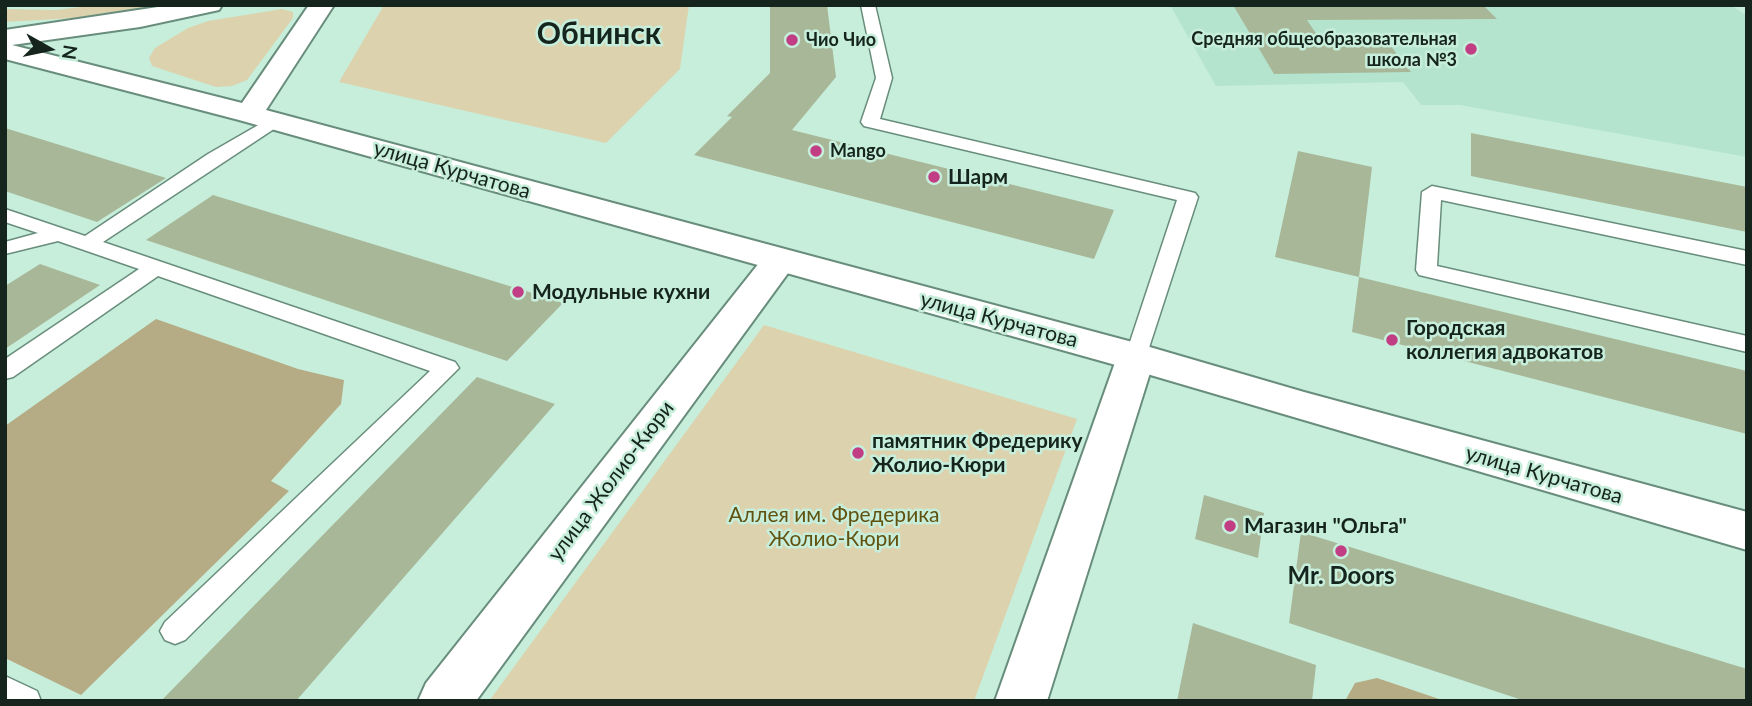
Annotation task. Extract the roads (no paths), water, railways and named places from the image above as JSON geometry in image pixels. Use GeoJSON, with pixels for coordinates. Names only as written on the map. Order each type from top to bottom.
{"type":"FeatureCollection","features":[{"type":"Feature","properties":{"kind":"main road"},"geometry":{"type":"LineString","coordinates":[[5,38],[140,19],[210,5]]}},
{"type":"Feature","properties":{"kind":"main road"},"geometry":{"type":"LineString","coordinates":[[261,118],[322,5]]}},
{"type":"Feature","properties":{"kind":"main road","name":"улица Курчатова"},"geometry":{"type":"LineString","coordinates":[[5,51],[261,118],[1136,357],[1747,531]]}},
{"type":"Feature","properties":{"kind":"main road","name":"улица Жолио-Кюри"},"geometry":{"type":"LineString","coordinates":[[444,701],[779,261]]}},
{"type":"Feature","properties":{"kind":"main road"},"geometry":{"type":"LineString","coordinates":[[1021,701],[1136,357]]}},
{"type":"Feature","properties":{"kind":"lane"},"geometry":{"type":"LineString","coordinates":[[868,5],[884,78],[870,122],[1188,197],[1136,357]]}},
{"type":"Feature","properties":{"kind":"lane"},"geometry":{"type":"LineString","coordinates":[[87,244],[214,158],[261,118]]}},
{"type":"Feature","properties":{"kind":"lane"},"geometry":{"type":"LineString","coordinates":[[1747,258],[1432,192],[1426,270],[1747,344]]}},
{"type":"Feature","properties":{"kind":"lane"},"geometry":{"type":"LineString","coordinates":[[5,215],[447,368],[175,631]]}},
{"type":"Feature","properties":{"kind":"lane"},"geometry":{"type":"LineString","coordinates":[[5,248],[60,234]]}},
{"type":"Feature","properties":{"kind":"lane"},"geometry":{"type":"LineString","coordinates":[[5,371],[156,267]]}},
{"type":"Feature","properties":{"kind":"lane"},"geometry":{"type":"LineString","coordinates":[[5,690],[26,701]]}},
{"type":"Feature","properties":{"kind":"place","name":"Чио Чио"},"geometry":{"type":"Point","coordinates":[792,40]}},
{"type":"Feature","properties":{"kind":"place","name":"Средняя общеобразовательная школа №3"},"geometry":{"type":"Point","coordinates":[1471,49]}},
{"type":"Feature","properties":{"kind":"place","name":"Mango"},"geometry":{"type":"Point","coordinates":[816,151]}},
{"type":"Feature","properties":{"kind":"place","name":"Шарм"},"geometry":{"type":"Point","coordinates":[934,177]}},
{"type":"Feature","properties":{"kind":"place","name":"Модульные кухни"},"geometry":{"type":"Point","coordinates":[518,292]}},
{"type":"Feature","properties":{"kind":"place","name":"Городская коллегия адвокатов"},"geometry":{"type":"Point","coordinates":[1392,340]}},
{"type":"Feature","properties":{"kind":"place","name":"памятник Фредерику Жолио-Кюри"},"geometry":{"type":"Point","coordinates":[858,453]}},
{"type":"Feature","properties":{"kind":"place","name":"Магазин \"Ольга\""},"geometry":{"type":"Point","coordinates":[1230,526]}},
{"type":"Feature","properties":{"kind":"place","name":"Mr. Doors"},"geometry":{"type":"Point","coordinates":[1341,551]}},
{"type":"Feature","properties":{"kind":"district","name":"Обнинск"},"geometry":{"type":"Point","coordinates":[599,34]}},
{"type":"Feature","properties":{"kind":"park label","name":"Аллея им. Фредерика Жолио-Кюри"},"geometry":{"type":"Point","coordinates":[834,527]}}]}
